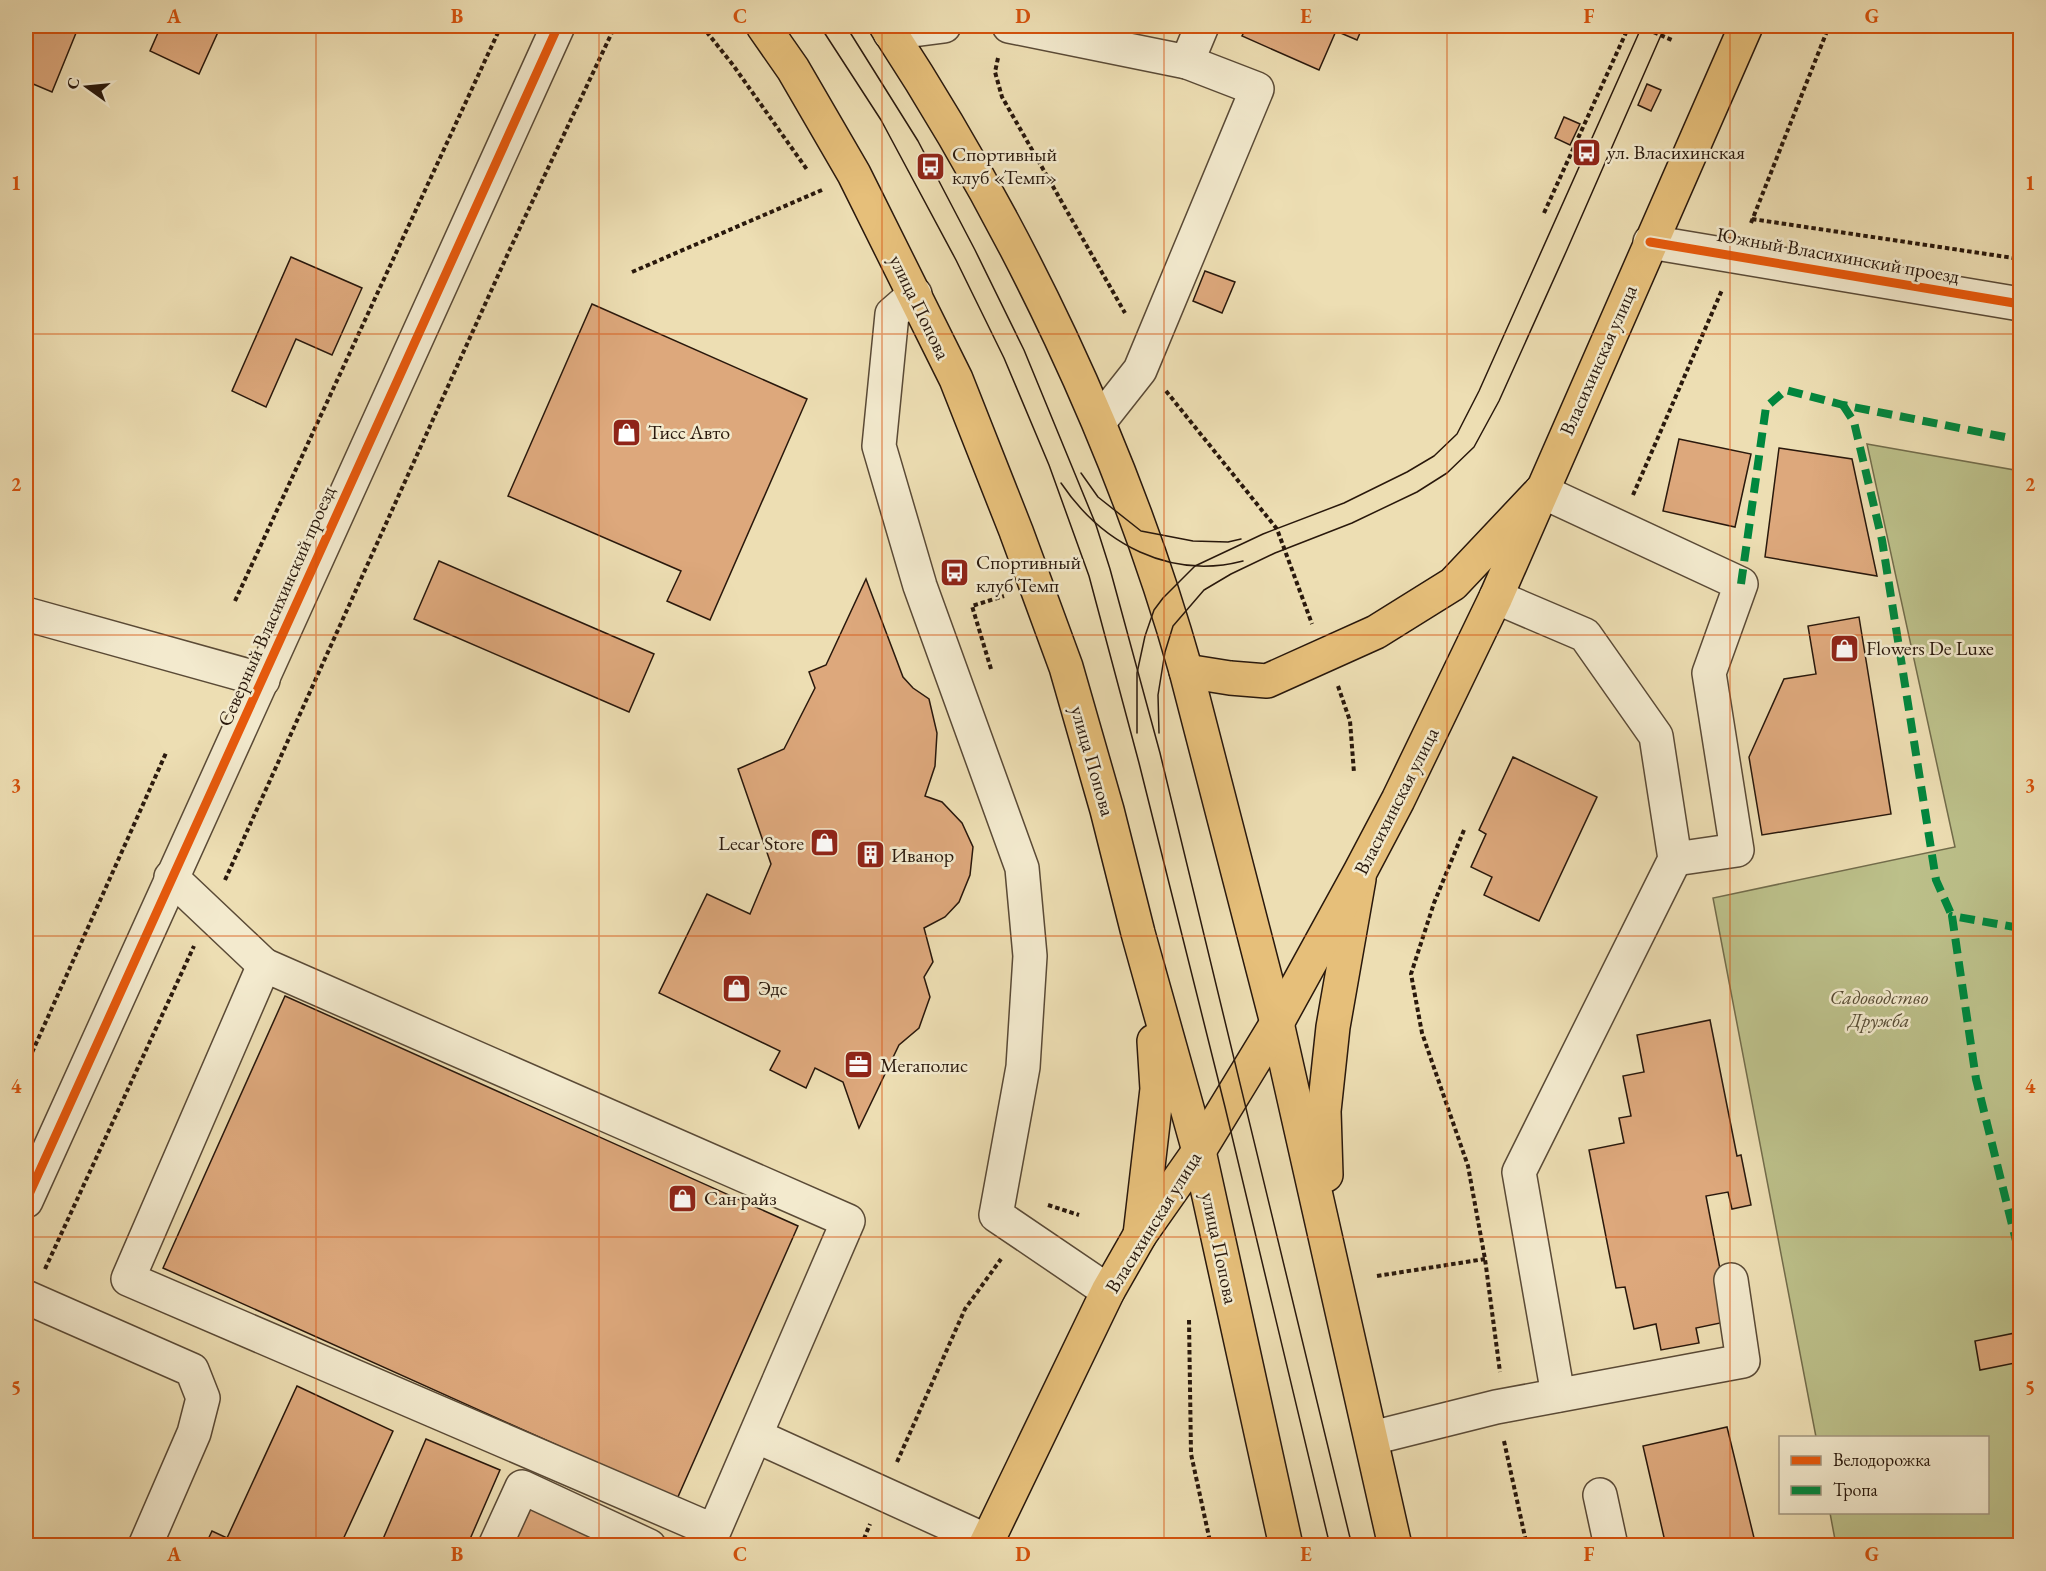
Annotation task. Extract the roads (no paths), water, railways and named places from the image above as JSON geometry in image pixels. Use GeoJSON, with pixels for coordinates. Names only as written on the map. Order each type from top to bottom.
{"type":"FeatureCollection","features":[{"type":"Feature","properties":{"kind":"main road","name":"улица Попова"},"geometry":{"type":"LineString","coordinates":[[763,26],[793,69],[854,174],[956,379],[1016,531],[1066,667],[1199,1151],[1286,1545]]}},
{"type":"Feature","properties":{"kind":"main road","name":"Власихинская улица"},"geometry":{"type":"LineString","coordinates":[[986,1543],[1108,1291],[1140,1235],[1199,1151],[1277,1023],[1398,800],[1496,597],[1746,26]]}},
{"type":"Feature","properties":{"kind":"main road"},"geometry":{"type":"LineString","coordinates":[[888,29],[1007,229],[1099,422],[1141,531],[1173,626],[1277,1023],[1395,1545]]}},
{"type":"Feature","properties":{"kind":"main road"},"geometry":{"type":"LineString","coordinates":[[1186,671],[1267,681],[1376,632],[1453,585],[1541,491]]}},
{"type":"Feature","properties":{"kind":"main road"},"geometry":{"type":"LineString","coordinates":[[1328,1252],[1324,1112],[1333,1027],[1360,872]]}},
{"type":"Feature","properties":{"kind":"main road"},"geometry":{"type":"LineString","coordinates":[[1138,933],[1154,1033],[1157,1089],[1140,1235]]}},
{"type":"Feature","properties":{"kind":"street","name":"Северный Власихинский проезд"},"geometry":{"type":"LineString","coordinates":[[26,1201],[558,26]]}},
{"type":"Feature","properties":{"kind":"street"},"geometry":{"type":"LineString","coordinates":[[888,29],[944,26]]}},
{"type":"Feature","properties":{"kind":"street"},"geometry":{"type":"LineString","coordinates":[[1009,26],[1187,62],[1257,89],[1140,370],[1099,422]]}},
{"type":"Feature","properties":{"kind":"street"},"geometry":{"type":"LineString","coordinates":[[1187,62],[1202,26]]}},
{"type":"Feature","properties":{"kind":"street","name":"Южный Власихинский проезд"},"geometry":{"type":"LineString","coordinates":[[1650,242],[2020,304]]}},
{"type":"Feature","properties":{"kind":"street"},"geometry":{"type":"LineString","coordinates":[[915,294],[892,314],[879,446],[920,586],[1022,868],[1030,956],[1023,1067],[996,1215],[1108,1291]]}},
{"type":"Feature","properties":{"kind":"street"},"geometry":{"type":"LineString","coordinates":[[1541,491],[1741,584],[1709,673],[1737,850],[1675,859]]}},
{"type":"Feature","properties":{"kind":"street"},"geometry":{"type":"LineString","coordinates":[[1496,597],[1585,635],[1656,736],[1675,859],[1519,1172],[1558,1395]]}},
{"type":"Feature","properties":{"kind":"street"},"geometry":{"type":"LineString","coordinates":[[26,614],[263,681]]}},
{"type":"Feature","properties":{"kind":"street"},"geometry":{"type":"LineString","coordinates":[[171,877],[264,965],[848,1221],[714,1532],[128,1279],[264,965]]}},
{"type":"Feature","properties":{"kind":"street"},"geometry":{"type":"LineString","coordinates":[[1372,1438],[1496,1407],[1743,1361],[1731,1280]]}},
{"type":"Feature","properties":{"kind":"street"},"geometry":{"type":"LineString","coordinates":[[28,1298],[192,1370],[203,1398],[194,1433],[145,1545]]}},
{"type":"Feature","properties":{"kind":"street"},"geometry":{"type":"LineString","coordinates":[[756,1436],[986,1543]]}},
{"type":"Feature","properties":{"kind":"street"},"geometry":{"type":"LineString","coordinates":[[495,1545],[522,1487],[649,1545]]}},
{"type":"Feature","properties":{"kind":"street"},"geometry":{"type":"LineString","coordinates":[[1600,1495],[1611,1545]]}},
{"type":"Feature","properties":{"kind":"tram line"},"geometry":{"type":"LineString","coordinates":[[820,26],[881,120],[956,260],[1004,358],[1049,465],[1089,576],[1139,763],[1225,1107],[1330,1546]]}},
{"type":"Feature","properties":{"kind":"tram line"},"geometry":{"type":"LineString","coordinates":[[846,26],[918,141],[975,250],[1024,350],[1096,525],[1160,753],[1352,1546]]}},
{"type":"Feature","properties":{"kind":"tram line"},"geometry":{"type":"LineString","coordinates":[[1137,733],[1137,673],[1145,636],[1154,610],[1195,566],[1263,534],[1344,503],[1407,472],[1434,456],[1457,434],[1479,391],[1642,26]]}},
{"type":"Feature","properties":{"kind":"tram line"},"geometry":{"type":"LineString","coordinates":[[1159,733],[1158,695],[1165,652],[1173,626],[1204,590],[1275,553],[1352,523],[1417,492],[1447,473],[1474,447],[1499,401],[1665,26]]}},
{"type":"Feature","properties":{"kind":"tram line"},"geometry":{"type":"LineString","coordinates":[[1081,473],[1098,497],[1141,531],[1193,541],[1228,542],[1241,539]]}},
{"type":"Feature","properties":{"kind":"tram line"},"geometry":{"type":"LineString","coordinates":[[1061,483],[1096,524],[1140,552],[1164,561],[1190,565],[1216,566],[1243,561]]}},
{"type":"Feature","properties":{"kind":"place","name":"ул. Власихинская"},"geometry":{"type":"Point","coordinates":[1586,152]}},
{"type":"Feature","properties":{"kind":"place","name":"Спортивный клуб «Темп»"},"geometry":{"type":"Point","coordinates":[931,166]}},
{"type":"Feature","properties":{"kind":"place","name":"Тисс Авто"},"geometry":{"type":"Point","coordinates":[627,432]}},
{"type":"Feature","properties":{"kind":"place","name":"Спортивный клуб Темп"},"geometry":{"type":"Point","coordinates":[955,573]}},
{"type":"Feature","properties":{"kind":"place","name":"Flowers De Luxe"},"geometry":{"type":"Point","coordinates":[1845,648]}},
{"type":"Feature","properties":{"kind":"place","name":"Lecar Store"},"geometry":{"type":"Point","coordinates":[825,843]}},
{"type":"Feature","properties":{"kind":"place","name":"Иванор"},"geometry":{"type":"Point","coordinates":[870,855]}},
{"type":"Feature","properties":{"kind":"place","name":"Эдс"},"geometry":{"type":"Point","coordinates":[737,988]}},
{"type":"Feature","properties":{"kind":"place","name":"Мегаполис"},"geometry":{"type":"Point","coordinates":[859,1065]}},
{"type":"Feature","properties":{"kind":"place","name":"Сан райз"},"geometry":{"type":"Point","coordinates":[683,1198]}},
{"type":"Feature","properties":{"kind":"park label","name":"Садоводство Дружба"},"geometry":{"type":"Point","coordinates":[1879,1008]}}]}
